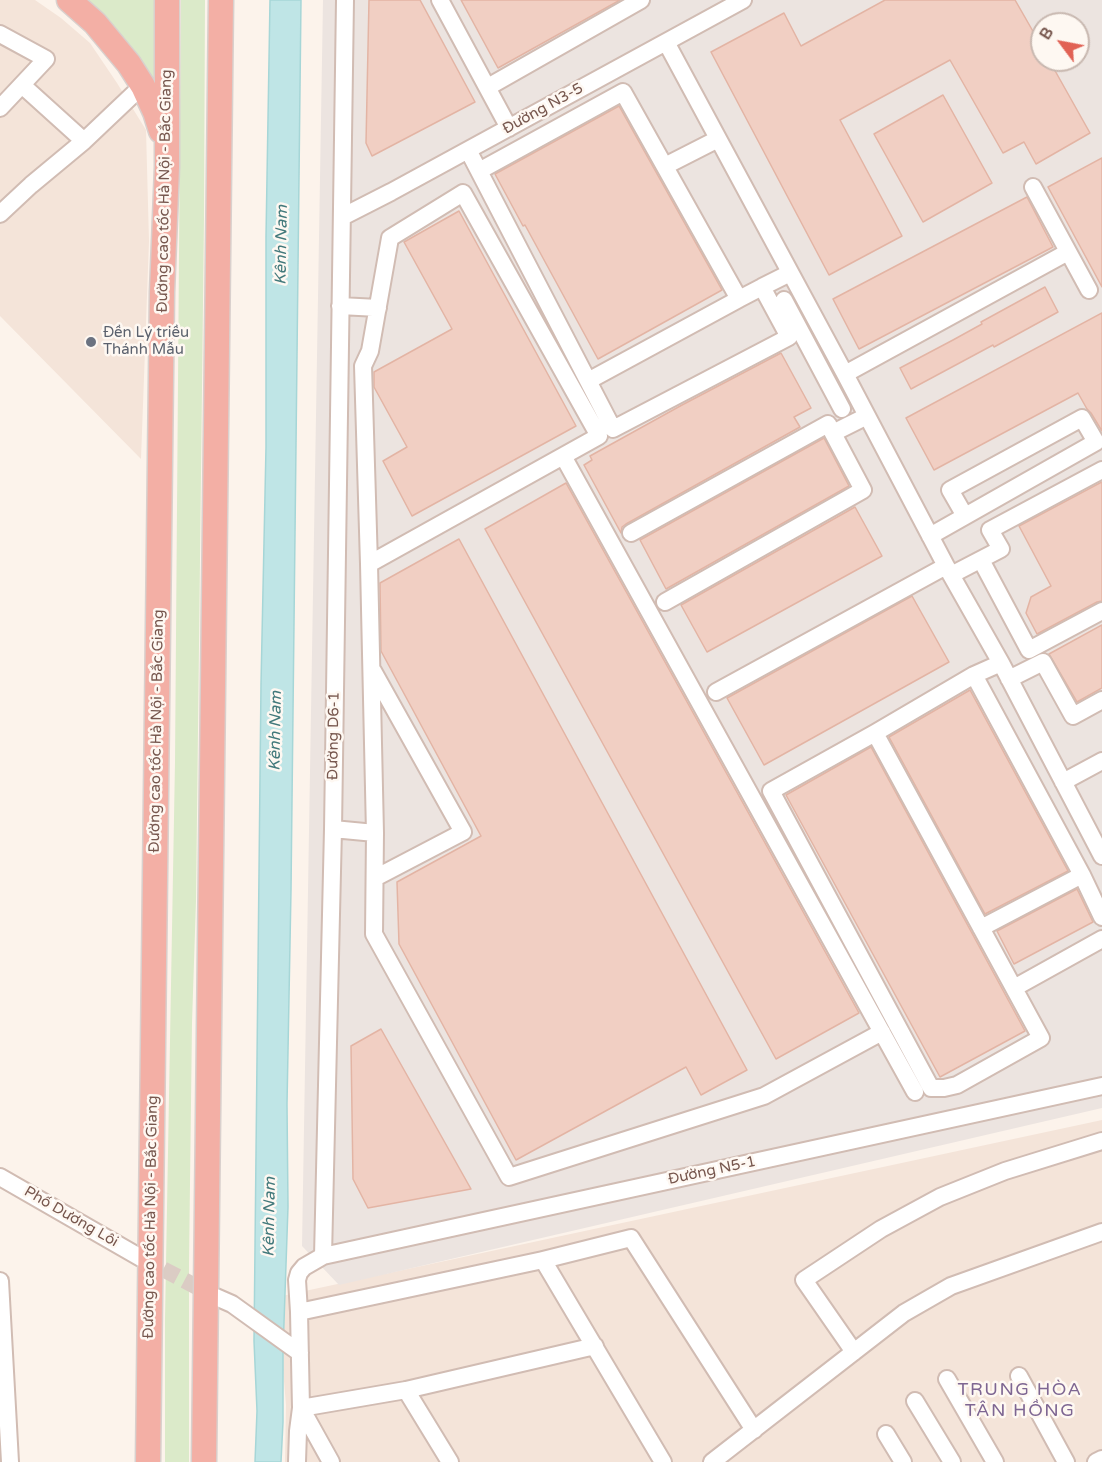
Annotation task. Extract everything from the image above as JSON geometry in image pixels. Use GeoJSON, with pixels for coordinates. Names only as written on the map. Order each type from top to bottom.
{"type":"FeatureCollection","features":[{"type":"Feature","properties":{"kind":"highway"},"geometry":{"type":"LineString","coordinates":[[69,0],[107,35],[142,86],[159,122],[167,167]]}},
{"type":"Feature","properties":{"kind":"highway","name":"Đường cao tốc Hà Nội - Bắc Giang"},"geometry":{"type":"LineString","coordinates":[[148,1462],[162,292],[167,167],[167,0]]}},
{"type":"Feature","properties":{"kind":"highway"},"geometry":{"type":"LineString","coordinates":[[204,1462],[221,0]]}},
{"type":"Feature","properties":{"kind":"street","name":"Đường D6-1"},"geometry":{"type":"LineString","coordinates":[[323,1256],[333,829],[345,0]]}},
{"type":"Feature","properties":{"kind":"street"},"geometry":{"type":"LineString","coordinates":[[440,0],[509,128]]}},
{"type":"Feature","properties":{"kind":"street"},"geometry":{"type":"LineString","coordinates":[[488,87],[641,0]]}},
{"type":"Feature","properties":{"kind":"street","name":"Đường N3-5"},"geometry":{"type":"LineString","coordinates":[[342,217],[743,0]]}},
{"type":"Feature","properties":{"kind":"street"},"geometry":{"type":"LineString","coordinates":[[0,34],[46,59],[0,108]]}},
{"type":"Feature","properties":{"kind":"street"},"geometry":{"type":"LineString","coordinates":[[666,42],[930,536],[1001,663],[1102,856]]}},
{"type":"Feature","properties":{"kind":"street"},"geometry":{"type":"LineString","coordinates":[[22,85],[84,141]]}},
{"type":"Feature","properties":{"kind":"street"},"geometry":{"type":"LineString","coordinates":[[0,214],[84,141],[142,86]]}},
{"type":"Feature","properties":{"kind":"street"},"geometry":{"type":"LineString","coordinates":[[479,171],[623,92],[739,299]]}},
{"type":"Feature","properties":{"kind":"street"},"geometry":{"type":"LineString","coordinates":[[665,166],[718,139]]}},
{"type":"Feature","properties":{"kind":"street"},"geometry":{"type":"LineString","coordinates":[[468,150],[613,429],[789,337],[762,287]]}},
{"type":"Feature","properties":{"kind":"street"},"geometry":{"type":"LineString","coordinates":[[1033,187],[1089,290]]}},
{"type":"Feature","properties":{"kind":"street"},"geometry":{"type":"LineString","coordinates":[[369,564],[599,436],[464,193],[390,238],[370,351],[363,366],[375,833],[374,934],[509,1177],[764,1096],[882,1032]]}},
{"type":"Feature","properties":{"kind":"street"},"geometry":{"type":"LineString","coordinates":[[844,374],[1068,252]]}},
{"type":"Feature","properties":{"kind":"street"},"geometry":{"type":"LineString","coordinates":[[588,381],[790,273]]}},
{"type":"Feature","properties":{"kind":"street"},"geometry":{"type":"LineString","coordinates":[[784,300],[842,409]]}},
{"type":"Feature","properties":{"kind":"street"},"geometry":{"type":"LineString","coordinates":[[340,306],[378,308]]}},
{"type":"Feature","properties":{"kind":"street"},"geometry":{"type":"LineString","coordinates":[[833,433],[867,416]]}},
{"type":"Feature","properties":{"kind":"street"},"geometry":{"type":"LineString","coordinates":[[930,536],[1096,442],[1082,418],[950,489],[965,516]]}},
{"type":"Feature","properties":{"kind":"street"},"geometry":{"type":"LineString","coordinates":[[632,533],[828,424],[862,490],[665,602]]}},
{"type":"Feature","properties":{"kind":"street"},"geometry":{"type":"LineString","coordinates":[[563,456],[915,1092]]}},
{"type":"Feature","properties":{"kind":"street"},"geometry":{"type":"LineString","coordinates":[[716,692],[949,571],[981,560],[1001,549],[990,530],[1102,470]]}},
{"type":"Feature","properties":{"kind":"street"},"geometry":{"type":"LineString","coordinates":[[981,560],[1029,650],[1102,611]]}},
{"type":"Feature","properties":{"kind":"street"},"geometry":{"type":"LineString","coordinates":[[1009,679],[1043,662],[1073,716],[1102,700]]}},
{"type":"Feature","properties":{"kind":"street"},"geometry":{"type":"LineString","coordinates":[[875,733],[1041,1038],[957,1084],[944,1088],[931,1088],[771,791],[974,675],[1001,663]]}},
{"type":"Feature","properties":{"kind":"street"},"geometry":{"type":"LineString","coordinates":[[371,668],[463,832],[375,878]]}},
{"type":"Feature","properties":{"kind":"street"},"geometry":{"type":"LineString","coordinates":[[974,675],[1102,917]]}},
{"type":"Feature","properties":{"kind":"street"},"geometry":{"type":"LineString","coordinates":[[1063,782],[1102,761]]}},
{"type":"Feature","properties":{"kind":"street"},"geometry":{"type":"LineString","coordinates":[[333,829],[375,833]]}},
{"type":"Feature","properties":{"kind":"street"},"geometry":{"type":"LineString","coordinates":[[981,928],[1082,876]]}},
{"type":"Feature","properties":{"kind":"street"},"geometry":{"type":"LineString","coordinates":[[1014,988],[1102,939]]}},
{"type":"Feature","properties":{"kind":"street","name":"Đường N5-1"},"geometry":{"type":"LineString","coordinates":[[323,1256],[1102,1086]]}},
{"type":"Feature","properties":{"kind":"street"},"geometry":{"type":"LineString","coordinates":[[854,1352],[804,1280],[881,1229],[940,1197],[1005,1171],[1102,1141]]}},
{"type":"Feature","properties":{"kind":"street","name":"Phố Dương Lôi"},"geometry":{"type":"LineString","coordinates":[[0,1177],[141,1258]]}},
{"type":"Feature","properties":{"kind":"street"},"geometry":{"type":"LineString","coordinates":[[712,1462],[904,1314],[951,1286],[1102,1232]]}},
{"type":"Feature","properties":{"kind":"street"},"geometry":{"type":"LineString","coordinates":[[299,1312],[543,1260],[631,1238],[754,1430]]}},
{"type":"Feature","properties":{"kind":"street"},"geometry":{"type":"LineString","coordinates":[[297,1462],[301,1408],[297,1280],[304,1267],[323,1256]]}},
{"type":"Feature","properties":{"kind":"street"},"geometry":{"type":"LineString","coordinates":[[543,1260],[663,1462]]}},
{"type":"Feature","properties":{"kind":"street"},"geometry":{"type":"LineString","coordinates":[[0,1281],[10,1462]]}},
{"type":"Feature","properties":{"kind":"street"},"geometry":{"type":"LineString","coordinates":[[216,1297],[232,1304],[300,1353]]}},
{"type":"Feature","properties":{"kind":"street"},"geometry":{"type":"LineString","coordinates":[[301,1408],[406,1390],[595,1346]]}},
{"type":"Feature","properties":{"kind":"street"},"geometry":{"type":"LineString","coordinates":[[1019,1376],[1066,1462]]}},
{"type":"Feature","properties":{"kind":"street"},"geometry":{"type":"LineString","coordinates":[[947,1379],[995,1462]]}},
{"type":"Feature","properties":{"kind":"street"},"geometry":{"type":"LineString","coordinates":[[406,1390],[450,1462]]}},
{"type":"Feature","properties":{"kind":"street"},"geometry":{"type":"LineString","coordinates":[[915,1401],[952,1462]]}},
{"type":"Feature","properties":{"kind":"street"},"geometry":{"type":"LineString","coordinates":[[301,1408],[331,1462]]}},
{"type":"Feature","properties":{"kind":"street"},"geometry":{"type":"LineString","coordinates":[[886,1434],[903,1462]]}},
{"type":"Feature","properties":{"kind":"street"},"geometry":{"type":"LineString","coordinates":[[1096,1462],[1102,1459]]}},
{"type":"Feature","properties":{"kind":"shaded area"},"geometry":{"type":"Polygon","coordinates":[[[0,0],[35,0],[61,18],[90,43],[146,130],[149,241],[141,459],[0,316],[0,0]]]}},
{"type":"Feature","properties":{"kind":"shaded area"},"geometry":{"type":"Polygon","coordinates":[[[323,0],[1102,0],[1102,1108],[339,1285],[302,1246],[323,0]]]}},
{"type":"Feature","properties":{"kind":"shaded area"},"geometry":{"type":"Polygon","coordinates":[[[1102,1120],[1102,1462],[285,1462],[286,1405],[277,1297],[1102,1120]]]}},
{"type":"Feature","properties":{"kind":"green space"},"geometry":{"type":"Polygon","coordinates":[[[78,0],[160,0],[159,94],[78,0]]]}},
{"type":"Feature","properties":{"kind":"green space"},"geometry":{"type":"Polygon","coordinates":[[[181,0],[205,0],[204,218],[189,1264],[189,1462],[165,1462],[165,1319],[175,762],[181,0]]]}},
{"type":"Feature","properties":{"kind":"water","name":"Kênh Nam"},"geometry":{"type":"Polygon","coordinates":[[[270,0],[301,0],[287,1104],[288,1207],[283,1422],[281,1462],[255,1462],[257,1411],[254,1341],[270,0]]]}},
{"type":"Feature","properties":{"kind":"building"},"geometry":{"type":"Polygon","coordinates":[[[369,0],[420,0],[475,102],[372,156],[366,143],[369,0]]]}},
{"type":"Feature","properties":{"kind":"building"},"geometry":{"type":"Polygon","coordinates":[[[461,0],[620,0],[498,68],[461,0]]]}},
{"type":"Feature","properties":{"kind":"building"},"geometry":{"type":"Polygon","coordinates":[[[885,0],[1015,0],[1030,26],[1030,72],[1056,72],[1090,133],[1036,164],[1024,142],[1003,153],[950,60],[840,120],[902,236],[829,275],[711,52],[784,13],[801,46],[885,0]]]}},
{"type":"Feature","properties":{"kind":"building"},"geometry":{"type":"Polygon","coordinates":[[[943,95],[992,183],[923,222],[874,134],[943,95]]]}},
{"type":"Feature","properties":{"kind":"building"},"geometry":{"type":"Polygon","coordinates":[[[619,106],[722,290],[598,359],[495,174],[619,106]]]}},
{"type":"Feature","properties":{"kind":"building"},"geometry":{"type":"Polygon","coordinates":[[[1102,158],[1102,287],[1048,187],[1102,158]]]}},
{"type":"Feature","properties":{"kind":"building"},"geometry":{"type":"Polygon","coordinates":[[[1027,197],[1053,247],[859,349],[833,299],[1027,197]]]}},
{"type":"Feature","properties":{"kind":"building"},"geometry":{"type":"Polygon","coordinates":[[[459,211],[576,426],[412,516],[383,461],[407,447],[374,387],[374,372],[452,329],[404,242],[459,211]]]}},
{"type":"Feature","properties":{"kind":"building"},"geometry":{"type":"Polygon","coordinates":[[[1045,287],[1058,312],[911,389],[900,368],[1045,287]]]}},
{"type":"Feature","properties":{"kind":"building"},"geometry":{"type":"Polygon","coordinates":[[[1102,313],[1102,431],[1078,393],[934,470],[906,418],[1102,313]]]}},
{"type":"Feature","properties":{"kind":"building"},"geometry":{"type":"Polygon","coordinates":[[[781,353],[811,408],[794,417],[800,427],[626,524],[622,527],[621,533],[584,465],[592,460],[590,456],[781,353]]]}},
{"type":"Feature","properties":{"kind":"building"},"geometry":{"type":"Polygon","coordinates":[[[824,438],[849,486],[666,589],[640,540],[824,438]]]}},
{"type":"Feature","properties":{"kind":"building"},"geometry":{"type":"Polygon","coordinates":[[[1102,482],[1102,601],[1037,634],[1026,613],[1031,597],[1051,586],[1019,526],[1102,482]]]}},
{"type":"Feature","properties":{"kind":"building"},"geometry":{"type":"Polygon","coordinates":[[[566,483],[859,1013],[776,1059],[485,529],[566,483]]]}},
{"type":"Feature","properties":{"kind":"building"},"geometry":{"type":"Polygon","coordinates":[[[855,507],[882,556],[707,652],[681,605],[855,507]]]}},
{"type":"Feature","properties":{"kind":"building"},"geometry":{"type":"Polygon","coordinates":[[[459,539],[747,1070],[701,1095],[686,1067],[516,1160],[399,944],[397,882],[481,836],[381,651],[380,583],[459,539]]]}},
{"type":"Feature","properties":{"kind":"building"},"geometry":{"type":"Polygon","coordinates":[[[912,596],[949,662],[764,765],[727,698],[912,596]]]}},
{"type":"Feature","properties":{"kind":"building"},"geometry":{"type":"Polygon","coordinates":[[[1102,625],[1102,688],[1077,702],[1049,654],[1102,625]]]}},
{"type":"Feature","properties":{"kind":"building"},"geometry":{"type":"Polygon","coordinates":[[[970,690],[1068,871],[985,914],[889,737],[970,690]]]}},
{"type":"Feature","properties":{"kind":"building"},"geometry":{"type":"Polygon","coordinates":[[[871,747],[1025,1031],[940,1077],[786,795],[871,747]]]}},
{"type":"Feature","properties":{"kind":"building"},"geometry":{"type":"Polygon","coordinates":[[[1077,889],[1093,922],[1014,964],[997,931],[1077,889]]]}},
{"type":"Feature","properties":{"kind":"building"},"geometry":{"type":"Polygon","coordinates":[[[381,1029],[471,1189],[368,1208],[353,1179],[351,1046],[381,1029]]]}},
{"type":"Feature","properties":{"kind":"tunnel"},"geometry":{"type":"LineString","coordinates":[[142,1258],[212,1295]]}},
{"type":"Feature","properties":{"kind":"place","name":"Đền Lý triều Thánh Mẫu"},"geometry":{"type":"Point","coordinates":[91,342]}},
{"type":"Feature","properties":{"kind":"district","name":"TRUNG HÒA TÂN HỒNG"},"geometry":{"type":"Point","coordinates":[1020,1400]}}]}
